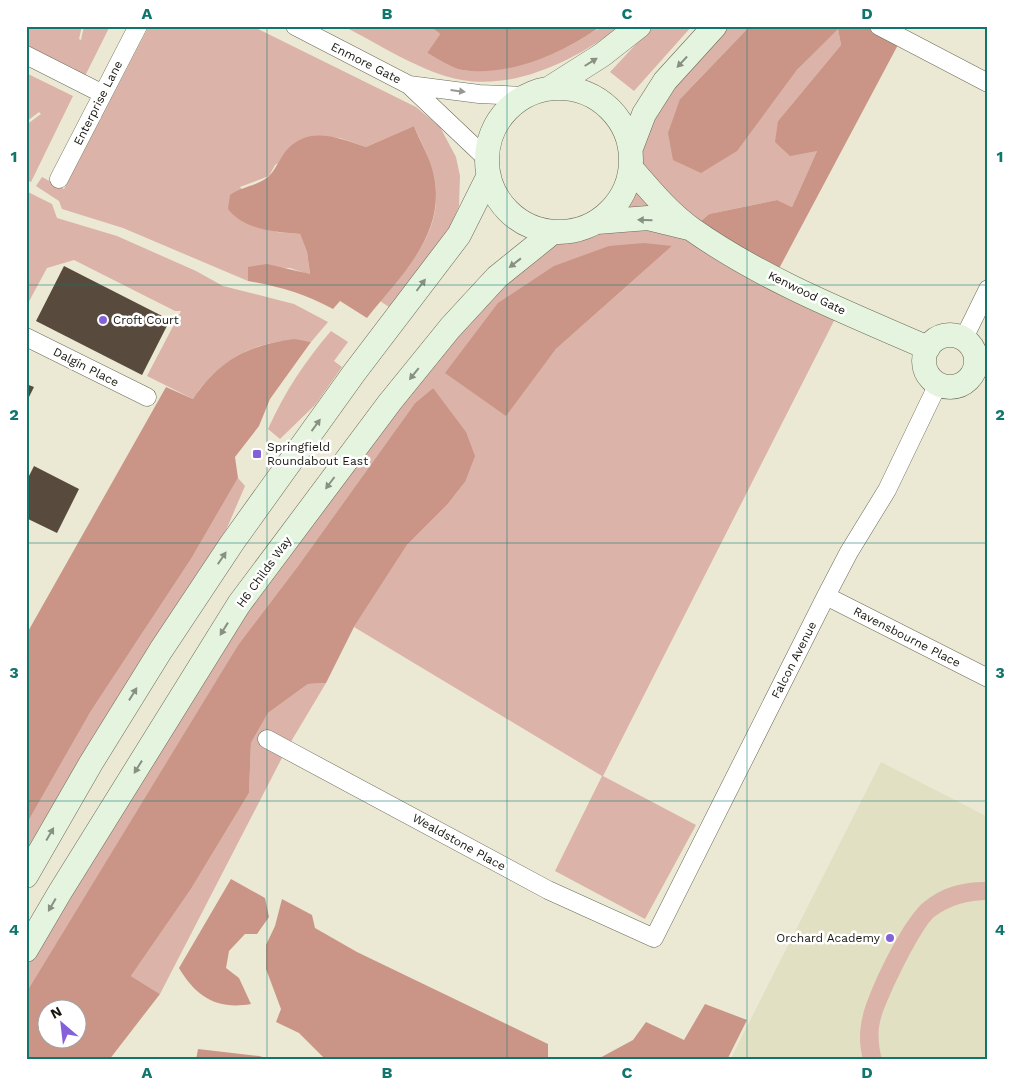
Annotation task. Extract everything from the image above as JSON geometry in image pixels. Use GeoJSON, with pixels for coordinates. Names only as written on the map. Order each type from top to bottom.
{"type":"FeatureCollection","features":[{"type":"Feature","properties":{"kind":"street","name":"Enterprise Lane"},"geometry":{"type":"LineString","coordinates":[[59,179],[138,26]]}},
{"type":"Feature","properties":{"kind":"street","name":"Enmore Gate"},"geometry":{"type":"LineString","coordinates":[[295,26],[409,85],[487,168]]}},
{"type":"Feature","properties":{"kind":"street"},"geometry":{"type":"LineString","coordinates":[[26,876],[91,763],[161,650],[232,544],[354,373],[460,235],[487,168],[491,134],[504,112],[524,96],[550,88],[602,55],[639,26]]}},
{"type":"Feature","properties":{"kind":"street"},"geometry":{"type":"LineString","coordinates":[[487,168],[496,198],[511,215],[531,227],[553,232],[576,231],[597,222],[614,207],[626,188],[631,158],[644,114],[665,80],[715,26]]}},
{"type":"Feature","properties":{"kind":"street"},"geometry":{"type":"LineString","coordinates":[[878,26],[988,83]]}},
{"type":"Feature","properties":{"kind":"street"},"geometry":{"type":"LineString","coordinates":[[26,55],[103,94]]}},
{"type":"Feature","properties":{"kind":"street","name":"Enmore Gate"},"geometry":{"type":"LineString","coordinates":[[409,85],[479,94],[524,96]]}},
{"type":"Feature","properties":{"kind":"street"},"geometry":{"type":"LineString","coordinates":[[550,88],[572,88],[599,100],[611,109],[624,126],[631,158]]}},
{"type":"Feature","properties":{"kind":"street","name":"Kenwood Gate"},"geometry":{"type":"LineString","coordinates":[[631,158],[658,198],[692,229],[774,278],[928,348]]}},
{"type":"Feature","properties":{"kind":"street","name":"Kenwood Gate"},"geometry":{"type":"LineString","coordinates":[[597,222],[648,218],[692,229]]}},
{"type":"Feature","properties":{"kind":"street","name":"H6 Childs Way"},"geometry":{"type":"LineString","coordinates":[[26,950],[239,604],[390,402],[437,345],[497,277],[553,232]]}},
{"type":"Feature","properties":{"kind":"street"},"geometry":{"type":"LineString","coordinates":[[964,338],[988,289]]}},
{"type":"Feature","properties":{"kind":"street"},"geometry":{"type":"LineString","coordinates":[[956,335],[964,338],[970,343],[976,358],[980,378],[953,387],[938,384],[931,379],[924,364],[928,348],[940,337],[956,335]]}},
{"type":"Feature","properties":{"kind":"street","name":"Dalgin Place"},"geometry":{"type":"LineString","coordinates":[[26,337],[146,397]]}},
{"type":"Feature","properties":{"kind":"street","name":"Falcon Avenue"},"geometry":{"type":"LineString","coordinates":[[654,938],[826,596],[849,552],[886,490],[938,384]]}},
{"type":"Feature","properties":{"kind":"street","name":"Ravensbourne Place"},"geometry":{"type":"LineString","coordinates":[[826,596],[988,678]]}},
{"type":"Feature","properties":{"kind":"street","name":"Wealdstone Place"},"geometry":{"type":"LineString","coordinates":[[267,739],[548,890],[654,938]]}},
{"type":"Feature","properties":{"kind":"shaded area"},"geometry":{"type":"Polygon","coordinates":[[[26,26],[82,26],[79,39],[81,40],[84,26],[110,26],[85,76],[73,68],[26,46],[26,26]]]}},
{"type":"Feature","properties":{"kind":"shaded area"},"geometry":{"type":"Polygon","coordinates":[[[149,26],[252,26],[416,107],[440,127],[456,157],[460,176],[459,206],[447,234],[389,307],[380,301],[414,259],[430,229],[435,213],[434,176],[414,126],[366,147],[340,138],[327,137],[275,165],[269,176],[240,187],[276,232],[300,234],[307,252],[310,275],[290,268],[248,267],[248,281],[123,228],[62,209],[59,201],[36,186],[42,177],[64,189],[149,26]]]}},
{"type":"Feature","properties":{"kind":"shaded area"},"geometry":{"type":"Polygon","coordinates":[[[343,26],[430,26],[440,34],[427,53],[458,69],[475,71],[504,68],[534,60],[573,44],[605,27],[621,26],[567,60],[546,69],[526,76],[483,82],[462,80],[416,65],[343,26]]]}},
{"type":"Feature","properties":{"kind":"shaded area"},"geometry":{"type":"Polygon","coordinates":[[[430,26],[601,26],[570,45],[535,61],[498,70],[480,71],[458,69],[427,53],[440,34],[430,26]]]}},
{"type":"Feature","properties":{"kind":"shaded area"},"geometry":{"type":"Polygon","coordinates":[[[653,26],[692,26],[634,91],[610,72],[653,26]]]}},
{"type":"Feature","properties":{"kind":"shaded area"},"geometry":{"type":"Polygon","coordinates":[[[715,26],[750,26],[680,99],[796,71],[838,28],[841,45],[778,121],[817,151],[792,207],[777,200],[709,214],[692,229],[840,309],[603,776],[696,825],[645,919],[555,871],[602,776],[354,627],[407,545],[447,505],[465,482],[433,388],[415,403],[298,566],[238,645],[26,996],[26,950],[239,604],[390,402],[553,232],[588,225],[612,209],[621,197],[627,183],[631,148],[715,26]],[[609,246],[506,415],[556,349],[672,246],[609,246]]]}},
{"type":"Feature","properties":{"kind":"shaded area"},"geometry":{"type":"Polygon","coordinates":[[[750,26],[908,26],[774,278],[692,229],[709,214],[777,200],[792,207],[817,151],[790,156],[775,142],[778,121],[841,45],[838,29],[796,71],[737,151],[701,173],[673,160],[668,133],[680,99],[750,26]]]}},
{"type":"Feature","properties":{"kind":"shaded area"},"geometry":{"type":"Polygon","coordinates":[[[26,73],[73,96],[31,182],[26,180],[26,125],[41,114],[39,112],[26,122],[26,73]]]}},
{"type":"Feature","properties":{"kind":"shaded area"},"geometry":{"type":"Polygon","coordinates":[[[414,126],[433,170],[436,197],[433,217],[427,236],[418,253],[367,318],[340,301],[333,309],[291,291],[248,281],[248,267],[267,264],[310,274],[307,252],[300,234],[261,229],[251,226],[235,216],[228,209],[230,195],[268,177],[285,152],[303,138],[313,136],[333,137],[366,147],[414,126]]]}},
{"type":"Feature","properties":{"kind":"shaded area"},"geometry":{"type":"Polygon","coordinates":[[[26,191],[52,204],[57,218],[117,236],[196,271],[223,286],[294,304],[328,322],[311,342],[276,342],[244,352],[216,372],[193,399],[147,376],[181,311],[175,311],[74,260],[47,268],[26,307],[26,191]]]}},
{"type":"Feature","properties":{"kind":"shaded area"},"geometry":{"type":"Polygon","coordinates":[[[644,243],[672,246],[556,349],[506,416],[445,373],[498,303],[554,266],[609,246],[644,243]]]}},
{"type":"Feature","properties":{"kind":"shaded area"},"geometry":{"type":"Polygon","coordinates":[[[331,331],[348,342],[334,361],[342,367],[315,405],[280,439],[268,429],[274,416],[312,354],[331,331]]]}},
{"type":"Feature","properties":{"kind":"shaded area"},"geometry":{"type":"Polygon","coordinates":[[[294,339],[311,342],[270,399],[259,426],[235,457],[238,478],[191,559],[91,711],[26,825],[26,635],[166,387],[193,399],[203,385],[224,364],[262,345],[294,339]]]}},
{"type":"Feature","properties":{"kind":"shaded area"},"geometry":{"type":"Polygon","coordinates":[[[433,388],[466,432],[475,456],[465,482],[447,505],[407,545],[354,627],[326,683],[308,684],[268,713],[251,743],[249,793],[191,889],[131,976],[160,994],[109,1060],[26,1060],[28,990],[238,645],[298,566],[415,403],[433,388]]]}},
{"type":"Feature","properties":{"kind":"shaded area"},"geometry":{"type":"Polygon","coordinates":[[[238,478],[245,486],[227,528],[94,735],[26,851],[26,825],[91,711],[191,559],[238,478]]]}},
{"type":"Feature","properties":{"kind":"shaded area"},"geometry":{"type":"Polygon","coordinates":[[[326,683],[286,750],[160,994],[131,976],[191,889],[249,793],[251,743],[268,713],[308,684],[326,683]]]}},
{"type":"Feature","properties":{"kind":"shaded area","name":"Orchard Academy"},"geometry":{"type":"Polygon","coordinates":[[[881,762],[988,817],[988,1060],[730,1060],[881,762]]]}},
{"type":"Feature","properties":{"kind":"shaded area"},"geometry":{"type":"Polygon","coordinates":[[[231,879],[265,898],[269,917],[257,934],[245,934],[229,951],[226,968],[239,978],[251,1004],[228,1005],[209,999],[193,987],[179,968],[231,879]]]}},
{"type":"Feature","properties":{"kind":"shaded area"},"geometry":{"type":"Polygon","coordinates":[[[988,882],[988,900],[966,902],[953,906],[934,917],[928,924],[903,967],[883,1013],[879,1027],[879,1046],[882,1060],[863,1060],[860,1032],[867,1003],[888,955],[907,923],[924,902],[938,892],[962,884],[988,882]]]}},
{"type":"Feature","properties":{"kind":"shaded area"},"geometry":{"type":"Polygon","coordinates":[[[282,899],[312,915],[315,928],[357,952],[548,1044],[548,1060],[326,1060],[299,1033],[276,1022],[281,1009],[266,969],[266,945],[275,926],[282,899]]]}},
{"type":"Feature","properties":{"kind":"shaded area"},"geometry":{"type":"Polygon","coordinates":[[[705,1004],[747,1020],[727,1060],[596,1060],[633,1040],[646,1022],[684,1040],[705,1004]]]}},
{"type":"Feature","properties":{"kind":"shaded area"},"geometry":{"type":"Polygon","coordinates":[[[198,1049],[259,1056],[273,1060],[196,1060],[198,1049]]]}},
{"type":"Feature","properties":{"kind":"building","name":"Croft Court"},"geometry":{"type":"Polygon","coordinates":[[[64,266],[170,320],[142,375],[36,321],[64,266]]]}},
{"type":"Feature","properties":{"kind":"building"},"geometry":{"type":"Polygon","coordinates":[[[26,384],[34,387],[26,403],[26,384]]]}},
{"type":"Feature","properties":{"kind":"building"},"geometry":{"type":"Polygon","coordinates":[[[34,466],[79,489],[57,533],[26,518],[26,482],[34,466]]]}},
{"type":"Feature","properties":{"kind":"place","name":"Croft Court"},"geometry":{"type":"Point","coordinates":[103,320]}},
{"type":"Feature","properties":{"kind":"place","name":"Springfield Roundabout East"},"geometry":{"type":"Point","coordinates":[257,454]}},
{"type":"Feature","properties":{"kind":"place","name":"Orchard Academy"},"geometry":{"type":"Point","coordinates":[890,938]}}]}
